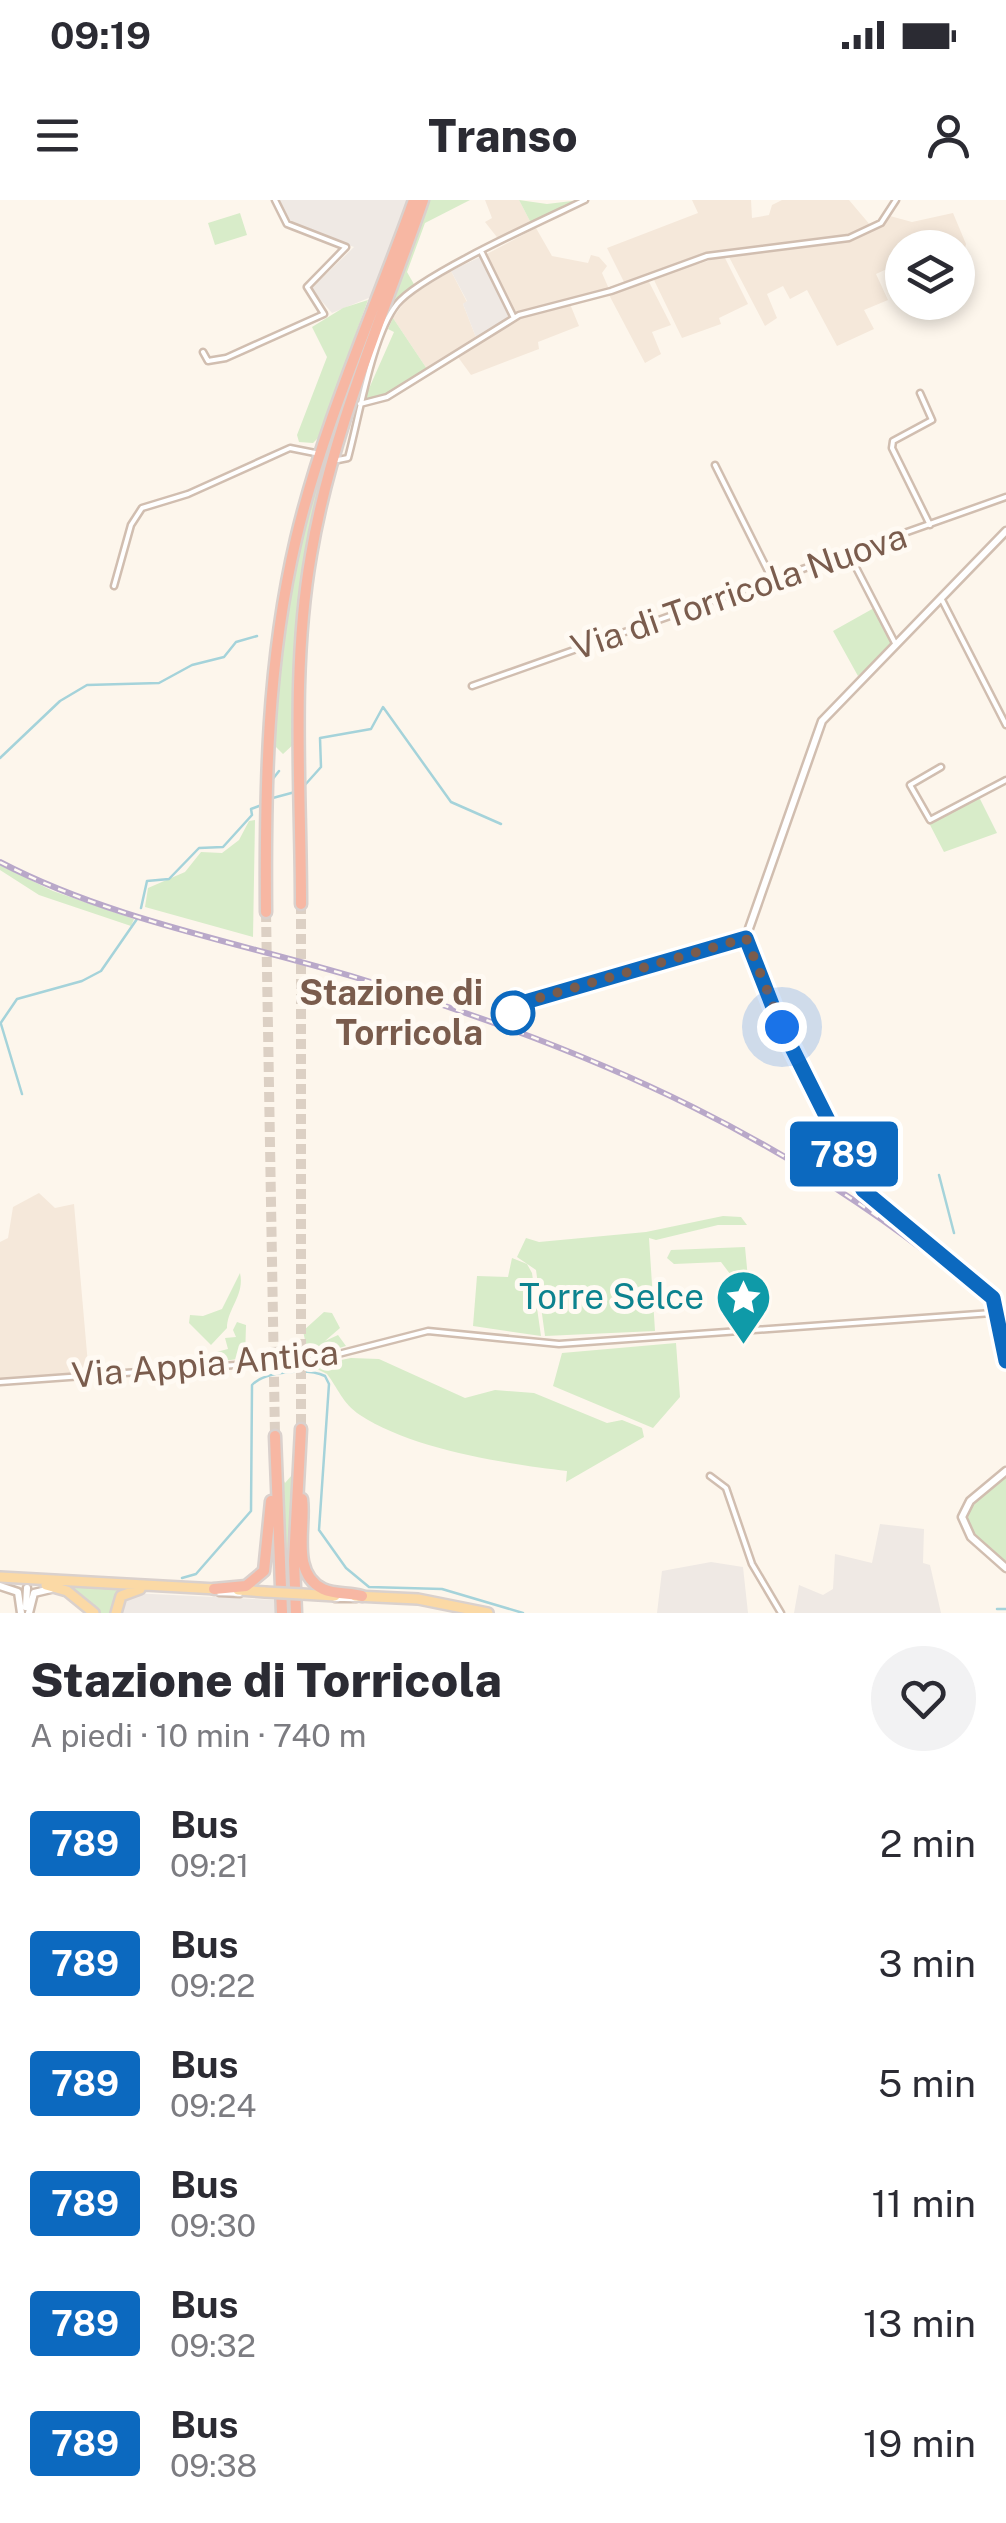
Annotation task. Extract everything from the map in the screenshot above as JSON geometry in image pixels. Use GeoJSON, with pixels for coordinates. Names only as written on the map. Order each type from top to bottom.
{"type":"FeatureCollection","features":[{"type":"Feature","properties":{"kind":"highway"},"geometry":{"type":"LineString","coordinates":[[266,912],[265,746],[272,673],[295,541],[315,474],[414,200]]}},
{"type":"Feature","properties":{"kind":"highway"},"geometry":{"type":"LineString","coordinates":[[301,904],[301,667],[312,546],[332,466],[423,200]]}},
{"type":"Feature","properties":{"kind":"highway"},"geometry":{"type":"LineString","coordinates":[[296,1613],[301,1428]]}},
{"type":"Feature","properties":{"kind":"highway"},"geometry":{"type":"LineString","coordinates":[[275,1436],[282,1613]]}},
{"type":"Feature","properties":{"kind":"highway"},"geometry":{"type":"LineString","coordinates":[[298,1488],[308,1574],[328,1591],[362,1596]]}},
{"type":"Feature","properties":{"kind":"highway"},"geometry":{"type":"LineString","coordinates":[[214,1589],[246,1586],[264,1571],[269,1550],[269,1506],[275,1491]]}},
{"type":"Feature","properties":{"kind":"main road"},"geometry":{"type":"LineString","coordinates":[[0,1582],[183,1588]]}},
{"type":"Feature","properties":{"kind":"main road"},"geometry":{"type":"LineString","coordinates":[[0,1582],[55,1586],[94,1613]]}},
{"type":"Feature","properties":{"kind":"main road"},"geometry":{"type":"LineString","coordinates":[[116,1613],[116,1601],[126,1592],[183,1588],[418,1599],[488,1613]]}},
{"type":"Feature","properties":{"kind":"main road"},"geometry":{"type":"LineString","coordinates":[[418,1599],[438,1613]]}},
{"type":"Feature","properties":{"kind":"street"},"geometry":{"type":"LineString","coordinates":[[203,352],[208,360],[226,358],[324,315],[307,286],[346,247],[287,224],[275,200]]}},
{"type":"Feature","properties":{"kind":"street"},"geometry":{"type":"LineString","coordinates":[[338,460],[348,458],[360,404],[397,303],[482,253],[585,200]]}},
{"type":"Feature","properties":{"kind":"street"},"geometry":{"type":"LineString","coordinates":[[360,404],[388,397],[514,317],[608,291],[707,256],[849,238],[879,224],[896,200]]}},
{"type":"Feature","properties":{"kind":"street"},"geometry":{"type":"LineString","coordinates":[[482,253],[514,317]]}},
{"type":"Feature","properties":{"kind":"street"},"geometry":{"type":"LineString","coordinates":[[920,394],[931,421],[895,439],[892,448],[930,526]]}},
{"type":"Feature","properties":{"kind":"street"},"geometry":{"type":"LineString","coordinates":[[114,586],[131,525],[142,508],[188,494],[290,448],[316,453]]}},
{"type":"Feature","properties":{"kind":"street"},"geometry":{"type":"LineString","coordinates":[[716,465],[772,579]]}},
{"type":"Feature","properties":{"kind":"street","name":"Via di Torricola Nuova"},"geometry":{"type":"LineString","coordinates":[[472,686],[1006,497]]}},
{"type":"Feature","properties":{"kind":"street"},"geometry":{"type":"LineString","coordinates":[[1006,532],[819,728],[746,938],[780,1023],[864,1192],[990,1295],[1002,1312],[1006,1361]]}},
{"type":"Feature","properties":{"kind":"street"},"geometry":{"type":"LineString","coordinates":[[849,554],[895,645]]}},
{"type":"Feature","properties":{"kind":"street"},"geometry":{"type":"LineString","coordinates":[[941,598],[1006,725]]}},
{"type":"Feature","properties":{"kind":"street"},"geometry":{"type":"LineString","coordinates":[[941,767],[910,785],[930,820],[1006,780]]}},
{"type":"Feature","properties":{"kind":"street"},"geometry":{"type":"LineString","coordinates":[[525,1002],[518,1015],[507,1010],[514,998],[525,1002],[746,938]]}},
{"type":"Feature","properties":{"kind":"street","name":"Via Appia Antica"},"geometry":{"type":"LineString","coordinates":[[0,1382],[319,1359],[428,1332],[559,1344],[1002,1312]]}},
{"type":"Feature","properties":{"kind":"street"},"geometry":{"type":"LineString","coordinates":[[1006,1471],[970,1501],[962,1516],[971,1538],[1006,1568]]}},
{"type":"Feature","properties":{"kind":"street"},"geometry":{"type":"LineString","coordinates":[[710,1476],[725,1488],[750,1559],[780,1613]]}},
{"type":"Feature","properties":{"kind":"street"},"geometry":{"type":"LineString","coordinates":[[44,1575],[141,1585]]}},
{"type":"Feature","properties":{"kind":"street"},"geometry":{"type":"LineString","coordinates":[[0,1582],[18,1592],[25,1613]]}},
{"type":"Feature","properties":{"kind":"street"},"geometry":{"type":"LineString","coordinates":[[25,1613],[27,1588]]}},
{"type":"Feature","properties":{"kind":"street"},"geometry":{"type":"LineString","coordinates":[[25,1613],[33,1595],[45,1588],[62,1592],[94,1613]]}},
{"type":"Feature","properties":{"kind":"street"},"geometry":{"type":"LineString","coordinates":[[195,1588],[264,1594]]}},
{"type":"Feature","properties":{"kind":"street"},"geometry":{"type":"LineString","coordinates":[[302,1596],[375,1596]]}},
{"type":"Feature","properties":{"kind":"shaded area"},"geometry":{"type":"Polygon","coordinates":[[[278,200],[407,200],[371,297],[332,313],[311,289],[354,247],[288,222],[278,200]]]}},
{"type":"Feature","properties":{"kind":"shaded area"},"geometry":{"type":"Polygon","coordinates":[[[485,200],[519,200],[532,225],[500,241],[485,222],[492,218],[485,200]]]}},
{"type":"Feature","properties":{"kind":"shaded area"},"geometry":{"type":"Polygon","coordinates":[[[692,200],[751,200],[752,218],[769,215],[772,205],[782,200],[849,200],[871,226],[841,237],[707,254],[625,284],[607,248],[698,213],[692,200]]]}},
{"type":"Feature","properties":{"kind":"shaded area"},"geometry":{"type":"Polygon","coordinates":[[[953,213],[960,230],[885,230],[885,270],[876,274],[885,301],[864,310],[874,329],[837,346],[807,290],[790,299],[783,286],[767,294],[777,318],[765,326],[728,255],[844,241],[874,230],[890,216],[912,222],[953,213]]]}},
{"type":"Feature","properties":{"kind":"shaded area"},"geometry":{"type":"Polygon","coordinates":[[[536,228],[552,256],[588,263],[591,255],[599,257],[607,266],[602,273],[609,289],[515,314],[485,255],[536,228]]]}},
{"type":"Feature","properties":{"kind":"shaded area"},"geometry":{"type":"Polygon","coordinates":[[[482,256],[512,317],[477,340],[463,304],[467,301],[451,271],[482,256]]]}},
{"type":"Feature","properties":{"kind":"shaded area"},"geometry":{"type":"Polygon","coordinates":[[[724,256],[748,304],[719,318],[721,324],[682,338],[653,278],[724,256]]]}},
{"type":"Feature","properties":{"kind":"shaded area"},"geometry":{"type":"Polygon","coordinates":[[[451,271],[467,302],[463,304],[477,340],[427,369],[393,318],[407,298],[451,271]]]}},
{"type":"Feature","properties":{"kind":"shaded area"},"geometry":{"type":"Polygon","coordinates":[[[648,280],[671,325],[652,332],[661,354],[645,363],[608,293],[648,280]]]}},
{"type":"Feature","properties":{"kind":"shaded area"},"geometry":{"type":"Polygon","coordinates":[[[570,304],[579,326],[538,342],[539,349],[471,375],[458,357],[524,315],[570,304]]]}},
{"type":"Feature","properties":{"kind":"shaded area"},"geometry":{"type":"Polygon","coordinates":[[[39,1193],[55,1208],[74,1204],[89,1376],[0,1382],[0,1242],[8,1238],[13,1207],[39,1193]]]}},
{"type":"Feature","properties":{"kind":"shaded area"},"geometry":{"type":"Polygon","coordinates":[[[880,1524],[924,1529],[923,1563],[930,1565],[941,1613],[794,1613],[799,1585],[823,1595],[833,1589],[835,1554],[872,1563],[880,1524]]]}},
{"type":"Feature","properties":{"kind":"shaded area"},"geometry":{"type":"Polygon","coordinates":[[[711,1562],[743,1567],[748,1613],[657,1613],[662,1571],[711,1562]]]}},
{"type":"Feature","properties":{"kind":"shaded area"},"geometry":{"type":"Polygon","coordinates":[[[131,1593],[274,1600],[276,1613],[119,1613],[119,1602],[131,1593]]]}},
{"type":"Feature","properties":{"kind":"green space"},"geometry":{"type":"Polygon","coordinates":[[[428,200],[470,200],[425,223],[407,272],[415,286],[391,307],[428,200]]]}},
{"type":"Feature","properties":{"kind":"green space"},"geometry":{"type":"Polygon","coordinates":[[[519,200],[547,204],[580,200],[532,225],[519,200]]]}},
{"type":"Feature","properties":{"kind":"green space"},"geometry":{"type":"Polygon","coordinates":[[[240,213],[247,235],[215,245],[208,223],[240,213]]]}},
{"type":"Feature","properties":{"kind":"green space"},"geometry":{"type":"Polygon","coordinates":[[[368,300],[318,438],[313,443],[299,442],[297,435],[327,357],[312,327],[343,308],[368,300]]]}},
{"type":"Feature","properties":{"kind":"green space"},"geometry":{"type":"Polygon","coordinates":[[[393,318],[427,369],[386,396],[363,402],[394,332],[388,329],[393,318]]]}},
{"type":"Feature","properties":{"kind":"green space"},"geometry":{"type":"Polygon","coordinates":[[[323,461],[329,463],[314,518],[296,742],[283,754],[274,745],[283,637],[295,566],[323,461]]]}},
{"type":"Feature","properties":{"kind":"green space"},"geometry":{"type":"Polygon","coordinates":[[[874,608],[893,644],[858,676],[833,631],[874,608]]]}},
{"type":"Feature","properties":{"kind":"green space"},"geometry":{"type":"Polygon","coordinates":[[[979,797],[997,833],[944,852],[929,823],[979,797]]]}},
{"type":"Feature","properties":{"kind":"green space"},"geometry":{"type":"Polygon","coordinates":[[[255,820],[253,937],[145,907],[148,888],[185,872],[201,852],[222,853],[239,840],[249,821],[255,820]]]}},
{"type":"Feature","properties":{"kind":"green space"},"geometry":{"type":"Polygon","coordinates":[[[0,865],[53,891],[134,919],[131,926],[39,895],[0,870],[0,865]]]}},
{"type":"Feature","properties":{"kind":"green space"},"geometry":{"type":"Polygon","coordinates":[[[723,1216],[741,1217],[747,1225],[718,1225],[656,1240],[649,1238],[655,1331],[545,1336],[536,1270],[517,1257],[526,1238],[539,1242],[646,1232],[723,1216]]]}},
{"type":"Feature","properties":{"kind":"green space"},"geometry":{"type":"Polygon","coordinates":[[[745,1247],[749,1289],[743,1291],[721,1262],[674,1264],[667,1258],[671,1250],[745,1247]]]}},
{"type":"Feature","properties":{"kind":"green space"},"geometry":{"type":"Polygon","coordinates":[[[512,1258],[527,1264],[532,1273],[541,1336],[473,1326],[477,1276],[508,1277],[512,1258]]]}},
{"type":"Feature","properties":{"kind":"green space"},"geometry":{"type":"Polygon","coordinates":[[[240,1273],[240,1288],[227,1328],[211,1345],[189,1323],[190,1315],[203,1316],[222,1309],[240,1273]]]}},
{"type":"Feature","properties":{"kind":"green space"},"geometry":{"type":"Polygon","coordinates":[[[324,1312],[332,1313],[340,1328],[325,1341],[338,1335],[346,1346],[319,1354],[307,1349],[303,1331],[324,1312]]]}},
{"type":"Feature","properties":{"kind":"green space"},"geometry":{"type":"Polygon","coordinates":[[[237,1322],[246,1325],[245,1358],[208,1363],[205,1355],[228,1349],[225,1338],[236,1337],[233,1330],[237,1322]]]}},
{"type":"Feature","properties":{"kind":"green space"},"geometry":{"type":"Polygon","coordinates":[[[676,1343],[680,1397],[653,1428],[553,1386],[562,1353],[676,1343]]]}},
{"type":"Feature","properties":{"kind":"green space"},"geometry":{"type":"Polygon","coordinates":[[[351,1358],[379,1359],[465,1398],[495,1390],[534,1393],[607,1423],[622,1420],[642,1428],[644,1437],[566,1482],[567,1471],[432,1446],[360,1415],[327,1374],[311,1366],[351,1358]]]}},
{"type":"Feature","properties":{"kind":"green space"},"geometry":{"type":"Polygon","coordinates":[[[281,1475],[285,1483],[292,1475],[295,1478],[293,1613],[285,1613],[281,1475]]]}},
{"type":"Feature","properties":{"kind":"green space"},"geometry":{"type":"Polygon","coordinates":[[[1006,1475],[1004,1563],[971,1533],[966,1518],[972,1503],[1006,1475]]]}},
{"type":"Feature","properties":{"kind":"green space"},"geometry":{"type":"Polygon","coordinates":[[[52,1583],[129,1587],[115,1598],[113,1613],[98,1613],[52,1583]]]}},
{"type":"Feature","properties":{"kind":"waterway"},"geometry":{"type":"LineString","coordinates":[[0,758],[60,701],[87,685],[159,683],[192,665],[224,657],[236,642],[257,636]]}},
{"type":"Feature","properties":{"kind":"waterway"},"geometry":{"type":"LineString","coordinates":[[304,786],[321,767],[320,738],[371,729],[383,707],[451,802],[501,824]]}},
{"type":"Feature","properties":{"kind":"waterway"},"geometry":{"type":"LineString","coordinates":[[272,780],[279,771]]}},
{"type":"Feature","properties":{"kind":"waterway"},"geometry":{"type":"LineString","coordinates":[[269,799],[295,792]]}},
{"type":"Feature","properties":{"kind":"waterway"},"geometry":{"type":"LineString","coordinates":[[141,908],[147,881],[169,879],[199,848],[223,847],[252,815],[251,809],[259,806]]}},
{"type":"Feature","properties":{"kind":"waterway"},"geometry":{"type":"LineString","coordinates":[[0,1024],[17,999],[82,981],[101,971],[137,919]]}},
{"type":"Feature","properties":{"kind":"waterway"},"geometry":{"type":"LineString","coordinates":[[1,1024],[22,1094]]}},
{"type":"Feature","properties":{"kind":"waterway"},"geometry":{"type":"LineString","coordinates":[[939,1175],[954,1233]]}},
{"type":"Feature","properties":{"kind":"waterway"},"geometry":{"type":"LineString","coordinates":[[182,1578],[196,1574],[251,1511],[252,1385],[276,1374],[308,1372],[325,1376],[329,1384],[319,1530],[346,1568],[369,1587],[442,1589],[523,1613]]}},
{"type":"Feature","properties":{"kind":"waterway"},"geometry":{"type":"LineString","coordinates":[[997,1609],[1006,1609]]}},
{"type":"Feature","properties":{"kind":"tunnel"},"geometry":{"type":"LineString","coordinates":[[301,904],[301,1429]]}},
{"type":"Feature","properties":{"kind":"tunnel"},"geometry":{"type":"LineString","coordinates":[[266,912],[275,1436]]}},
{"type":"Feature","properties":{"kind":"railway"},"geometry":{"type":"LineString","coordinates":[[0,862],[86,900],[448,1007],[614,1070],[694,1107],[845,1195],[918,1246],[990,1304]]}},
{"type":"Feature","properties":{"kind":"bus line","name":"789"},"geometry":{"type":"LineString","coordinates":[[516,998],[507,1010],[518,1015],[525,1002],[746,938],[778,1020],[863,1190],[993,1298],[998,1307],[1006,1361]]}},
{"type":"Feature","properties":{"kind":"place","name":"Stazione di Torricola"},"geometry":{"type":"Point","coordinates":[513,1013]}},
{"type":"Feature","properties":{"kind":"place","name":"Torre Selce"},"geometry":{"type":"Point","coordinates":[743,1346]}},
{"type":"Feature","properties":{"kind":"route"},"geometry":{"type":"LineString","coordinates":[[513,1013],[518,1015],[525,1002],[746,938],[782,1027]]}}]}
